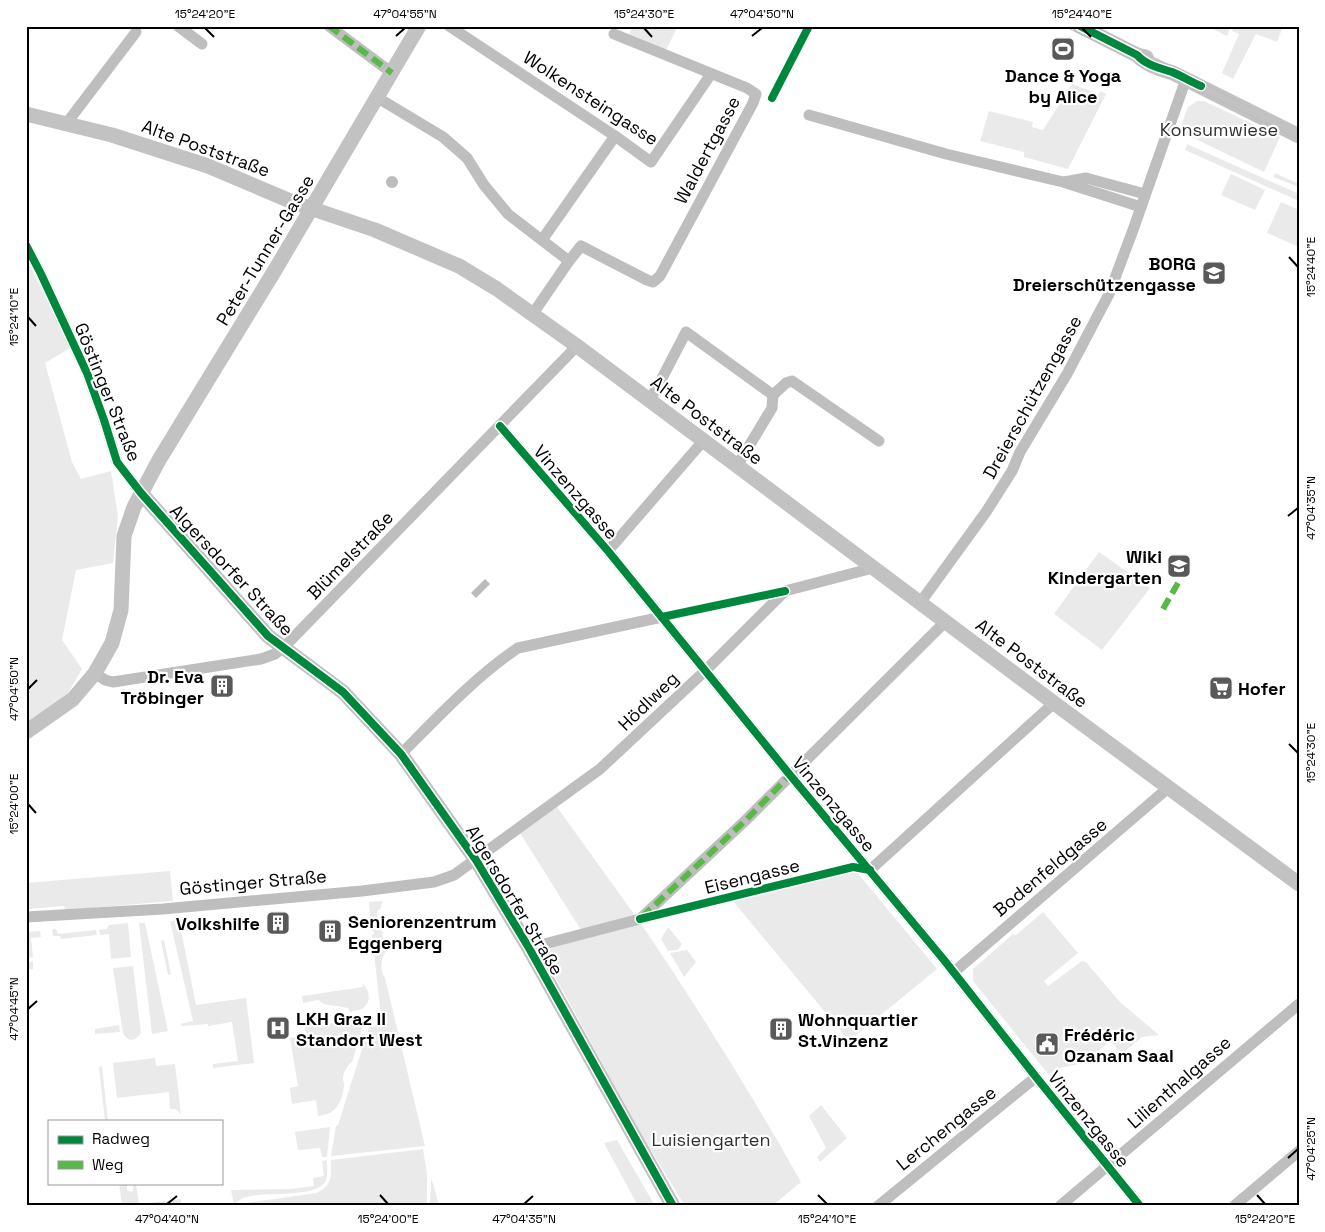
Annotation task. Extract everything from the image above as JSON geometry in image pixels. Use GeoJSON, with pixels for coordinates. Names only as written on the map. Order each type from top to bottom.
{"type":"FeatureCollection","features":[{"type":"Feature","properties":{"kind":"main road","name":"Peter-Tunner-Gasse"},"geometry":{"type":"LineString","coordinates":[[141,493],[378,98],[419,26]]}},
{"type":"Feature","properties":{"kind":"main road"},"geometry":{"type":"LineString","coordinates":[[1080,26],[1137,55],[1149,64],[1186,79],[1299,136]]}},
{"type":"Feature","properties":{"kind":"main road","name":"Alte Poststraße"},"geometry":{"type":"LineString","coordinates":[[26,114],[88,128],[167,152],[312,208],[375,230],[459,266],[496,289],[577,346],[1299,884]]}},
{"type":"Feature","properties":{"kind":"main road"},"geometry":{"type":"LineString","coordinates":[[26,732],[72,698],[96,673],[112,643],[121,610],[124,536],[141,493]]}},
{"type":"Feature","properties":{"kind":"main road","name":"Algersdorfer Straße"},"geometry":{"type":"LineString","coordinates":[[141,493],[268,636],[343,692],[401,754],[476,860],[529,948],[673,1206]]}},
{"type":"Feature","properties":{"kind":"street"},"geometry":{"type":"LineString","coordinates":[[178,26],[202,44]]}},
{"type":"Feature","properties":{"kind":"street"},"geometry":{"type":"LineString","coordinates":[[329,26],[392,73]]}},
{"type":"Feature","properties":{"kind":"street","name":"Wolkensteingasse"},"geometry":{"type":"LineString","coordinates":[[449,26],[651,162],[711,74]]}},
{"type":"Feature","properties":{"kind":"street"},"geometry":{"type":"LineString","coordinates":[[66,124],[136,32]]}},
{"type":"Feature","properties":{"kind":"street"},"geometry":{"type":"LineString","coordinates":[[614,34],[711,74]]}},
{"type":"Feature","properties":{"kind":"street","name":"Waldertgasse"},"geometry":{"type":"LineString","coordinates":[[532,315],[581,246],[652,282],[660,276],[753,103],[756,94],[747,88],[711,74]]}},
{"type":"Feature","properties":{"kind":"street","name":"Dreierschützengasse"},"geometry":{"type":"LineString","coordinates":[[920,603],[986,512],[1012,471],[1020,452],[1067,374],[1109,294],[1186,79]]}},
{"type":"Feature","properties":{"kind":"street"},"geometry":{"type":"LineString","coordinates":[[378,98],[443,137],[467,158],[484,186],[508,214],[569,261]]}},
{"type":"Feature","properties":{"kind":"street"},"geometry":{"type":"LineString","coordinates":[[809,115],[946,154],[1063,182],[1141,207]]}},
{"type":"Feature","properties":{"kind":"street"},"geometry":{"type":"LineString","coordinates":[[542,240],[615,136]]}},
{"type":"Feature","properties":{"kind":"street"},"geometry":{"type":"LineString","coordinates":[[1063,182],[1086,178],[1146,194]]}},
{"type":"Feature","properties":{"kind":"street","name":"Göstinger Straße"},"geometry":{"type":"LineString","coordinates":[[26,245],[87,373],[117,462],[141,493]]}},
{"type":"Feature","properties":{"kind":"street"},"geometry":{"type":"LineString","coordinates":[[648,400],[660,384],[686,332],[773,395]]}},
{"type":"Feature","properties":{"kind":"street","name":"Blümelstraße"},"geometry":{"type":"LineString","coordinates":[[96,673],[105,680],[113,682],[261,659],[275,654],[283,648],[577,346]]}},
{"type":"Feature","properties":{"kind":"street"},"geometry":{"type":"LineString","coordinates":[[737,466],[772,408],[773,395],[792,380],[880,441]]}},
{"type":"Feature","properties":{"kind":"street","name":"Vinzenzgasse"},"geometry":{"type":"LineString","coordinates":[[500,426],[608,551],[790,775],[954,972],[1140,1206]]}},
{"type":"Feature","properties":{"kind":"street"},"geometry":{"type":"LineString","coordinates":[[608,551],[704,440]]}},
{"type":"Feature","properties":{"kind":"street","name":"Hödlweg"},"geometry":{"type":"LineString","coordinates":[[476,860],[600,769],[706,670],[785,591],[873,568]]}},
{"type":"Feature","properties":{"kind":"street"},"geometry":{"type":"LineString","coordinates":[[401,754],[502,658],[518,648],[662,617]]}},
{"type":"Feature","properties":{"kind":"street"},"geometry":{"type":"LineString","coordinates":[[529,948],[640,919],[746,820],[946,621]]}},
{"type":"Feature","properties":{"kind":"street"},"geometry":{"type":"LineString","coordinates":[[870,870],[1054,703]]}},
{"type":"Feature","properties":{"kind":"street","name":"Bodenfeldgasse"},"geometry":{"type":"LineString","coordinates":[[954,972],[1168,788]]}},
{"type":"Feature","properties":{"kind":"street","name":"Göstinger Straße"},"geometry":{"type":"LineString","coordinates":[[26,917],[170,908],[362,891],[434,882],[454,875],[476,860]]}},
{"type":"Feature","properties":{"kind":"street","name":"Lilienthalgasse"},"geometry":{"type":"LineString","coordinates":[[1060,1206],[1299,1004]]}},
{"type":"Feature","properties":{"kind":"street","name":"Lerchengasse"},"geometry":{"type":"LineString","coordinates":[[878,1206],[1036,1077]]}},
{"type":"Feature","properties":{"kind":"street"},"geometry":{"type":"LineString","coordinates":[[1234,1206],[1299,1151]]}},
{"type":"Feature","properties":{"kind":"green space"},"geometry":{"type":"Polygon","coordinates":[[[633,26],[678,26],[666,50],[629,34],[633,26]]]}},
{"type":"Feature","properties":{"kind":"green space"},"geometry":{"type":"Polygon","coordinates":[[[1207,26],[1231,26],[1227,36],[1207,26]]]}},
{"type":"Feature","properties":{"kind":"green space"},"geometry":{"type":"Polygon","coordinates":[[[1234,26],[1283,26],[1277,42],[1256,34],[1233,79],[1222,73],[1239,34],[1232,31],[1234,26]]]}},
{"type":"Feature","properties":{"kind":"green space"},"geometry":{"type":"Polygon","coordinates":[[[1072,84],[1099,94],[1101,91],[1106,94],[1068,169],[1024,157],[1024,152],[980,141],[989,111],[1033,122],[1032,127],[1043,130],[1072,84]]]}},
{"type":"Feature","properties":{"kind":"green space","name":"Konsumwiese"},"geometry":{"type":"Polygon","coordinates":[[[1197,101],[1204,101],[1280,137],[1264,172],[1179,131],[1188,107],[1197,101]]]}},
{"type":"Feature","properties":{"kind":"green space"},"geometry":{"type":"Polygon","coordinates":[[[1187,144],[1299,194],[1299,201],[1185,150],[1187,144]]]}},
{"type":"Feature","properties":{"kind":"green space"},"geometry":{"type":"Polygon","coordinates":[[[1275,173],[1299,184],[1299,187],[1273,177],[1275,173]]]}},
{"type":"Feature","properties":{"kind":"green space"},"geometry":{"type":"Polygon","coordinates":[[[1231,174],[1265,190],[1255,210],[1221,195],[1231,174]]]}},
{"type":"Feature","properties":{"kind":"green space"},"geometry":{"type":"Polygon","coordinates":[[[1281,202],[1299,210],[1299,247],[1267,233],[1281,202]]]}},
{"type":"Feature","properties":{"kind":"green space"},"geometry":{"type":"Polygon","coordinates":[[[26,258],[70,348],[45,363],[72,462],[81,479],[111,471],[118,516],[113,563],[76,570],[62,640],[82,669],[68,693],[26,723],[26,258]]]}},
{"type":"Feature","properties":{"kind":"green space"},"geometry":{"type":"Polygon","coordinates":[[[1099,552],[1150,588],[1102,650],[1054,614],[1099,552]]]}},
{"type":"Feature","properties":{"kind":"green space"},"geometry":{"type":"Polygon","coordinates":[[[557,807],[636,917],[581,930],[520,833],[557,807]]]}},
{"type":"Feature","properties":{"kind":"green space"},"geometry":{"type":"Polygon","coordinates":[[[170,871],[173,901],[65,910],[64,906],[28,909],[26,906],[26,883],[170,871]]]}},
{"type":"Feature","properties":{"kind":"green space"},"geometry":{"type":"Polygon","coordinates":[[[856,871],[937,969],[849,1041],[733,901],[856,871]]]}},
{"type":"Feature","properties":{"kind":"green space"},"geometry":{"type":"Polygon","coordinates":[[[382,901],[381,908],[377,911],[379,928],[384,933],[382,934],[383,938],[385,938],[387,950],[381,967],[425,1146],[331,1156],[336,1126],[338,1125],[371,1019],[371,1027],[382,1025],[372,935],[374,931],[371,931],[369,902],[382,901]]]}},
{"type":"Feature","properties":{"kind":"green space"},"geometry":{"type":"Polygon","coordinates":[[[1043,912],[1078,953],[1044,981],[1048,986],[1082,961],[1086,962],[1119,1001],[1159,1035],[1142,1037],[1122,1054],[1110,1041],[1084,1063],[1056,1069],[1049,1075],[973,981],[973,969],[1013,934],[1016,935],[1043,912]]]}},
{"type":"Feature","properties":{"kind":"green space"},"geometry":{"type":"Polygon","coordinates":[[[179,920],[196,1005],[246,998],[254,1063],[213,1068],[213,1064],[238,1061],[232,1022],[208,1026],[208,1024],[183,1026],[180,1024],[193,1021],[170,921],[179,920]]]}},
{"type":"Feature","properties":{"kind":"green space","name":"Luisiengarten"},"geometry":{"type":"Polygon","coordinates":[[[640,922],[723,1050],[801,1182],[772,1206],[685,1206],[641,1134],[541,951],[640,922]]]}},
{"type":"Feature","properties":{"kind":"green space"},"geometry":{"type":"Polygon","coordinates":[[[128,923],[131,957],[111,959],[109,934],[100,935],[99,930],[107,929],[109,925],[128,923]]]}},
{"type":"Feature","properties":{"kind":"green space"},"geometry":{"type":"Polygon","coordinates":[[[139,923],[145,923],[168,1031],[152,1034],[139,923]]]}},
{"type":"Feature","properties":{"kind":"green space"},"geometry":{"type":"Polygon","coordinates":[[[668,927],[682,944],[678,950],[668,951],[661,939],[668,927]]]}},
{"type":"Feature","properties":{"kind":"green space"},"geometry":{"type":"Polygon","coordinates":[[[56,929],[58,934],[96,930],[97,935],[61,939],[60,936],[53,936],[52,930],[56,929]]]}},
{"type":"Feature","properties":{"kind":"green space"},"geometry":{"type":"Polygon","coordinates":[[[40,931],[41,937],[31,938],[33,957],[28,958],[29,962],[33,961],[33,969],[26,970],[26,932],[40,931]]]}},
{"type":"Feature","properties":{"kind":"green space"},"geometry":{"type":"Polygon","coordinates":[[[164,940],[171,974],[168,975],[161,941],[164,940]]]}},
{"type":"Feature","properties":{"kind":"green space"},"geometry":{"type":"Polygon","coordinates":[[[687,950],[696,962],[684,977],[670,953],[687,950]]]}},
{"type":"Feature","properties":{"kind":"green space"},"geometry":{"type":"Polygon","coordinates":[[[133,966],[141,1033],[137,1038],[130,1040],[123,1033],[113,968],[133,966]]]}},
{"type":"Feature","properties":{"kind":"green space"},"geometry":{"type":"Polygon","coordinates":[[[362,983],[369,999],[362,1009],[350,1012],[348,1008],[324,1004],[318,1000],[303,1003],[302,996],[363,987],[362,983]]]}},
{"type":"Feature","properties":{"kind":"green space"},"geometry":{"type":"Polygon","coordinates":[[[365,1019],[352,1062],[344,1074],[343,1093],[337,1107],[329,1113],[318,1116],[316,1100],[292,1104],[290,1088],[298,1086],[290,1038],[306,1036],[305,1027],[365,1019]]]}},
{"type":"Feature","properties":{"kind":"green space"},"geometry":{"type":"Polygon","coordinates":[[[119,1025],[120,1032],[95,1034],[95,1029],[119,1025]]]}},
{"type":"Feature","properties":{"kind":"green space"},"geometry":{"type":"Polygon","coordinates":[[[155,1058],[156,1066],[175,1064],[181,1114],[175,1109],[170,1109],[169,1092],[117,1098],[113,1063],[155,1058]]]}},
{"type":"Feature","properties":{"kind":"green space"},"geometry":{"type":"Polygon","coordinates":[[[102,1066],[108,1120],[105,1120],[99,1067],[102,1066]]]}},
{"type":"Feature","properties":{"kind":"green space"},"geometry":{"type":"Polygon","coordinates":[[[821,1105],[847,1138],[820,1162],[817,1157],[826,1148],[809,1116],[821,1105]]]}},
{"type":"Feature","properties":{"kind":"green space"},"geometry":{"type":"Polygon","coordinates":[[[330,1127],[327,1157],[322,1157],[320,1148],[298,1150],[295,1132],[330,1127]]]}},
{"type":"Feature","properties":{"kind":"green space"},"geometry":{"type":"Polygon","coordinates":[[[617,1140],[655,1206],[638,1206],[604,1143],[617,1140]]]}},
{"type":"Feature","properties":{"kind":"green space"},"geometry":{"type":"Polygon","coordinates":[[[423,1149],[427,1173],[427,1206],[257,1206],[246,1203],[317,1193],[326,1187],[330,1180],[331,1160],[423,1149]]]}},
{"type":"Feature","properties":{"kind":"green space"},"geometry":{"type":"Polygon","coordinates":[[[327,1160],[327,1178],[321,1186],[313,1190],[255,1195],[241,1199],[234,1205],[231,1190],[290,1189],[314,1186],[313,1178],[324,1176],[322,1161],[327,1160]]]}},
{"type":"Feature","properties":{"kind":"green space"},"geometry":{"type":"Polygon","coordinates":[[[431,1180],[433,1183],[439,1206],[430,1206],[431,1180]]]}},
{"type":"Feature","properties":{"kind":"green space"},"geometry":{"type":"Polygon","coordinates":[[[119,1184],[127,1184],[127,1190],[131,1192],[133,1191],[133,1184],[136,1184],[139,1204],[181,1199],[181,1206],[122,1206],[119,1184]]]}},
{"type":"Feature","properties":{"kind":"shaded area"},"geometry":{"type":"Polygon","coordinates":[[[392,176],[398,182],[392,188],[386,182],[392,176]]]}},
{"type":"Feature","properties":{"kind":"shaded area"},"geometry":{"type":"Polygon","coordinates":[[[485,579],[490,584],[476,598],[471,593],[485,579]]]}},
{"type":"Feature","properties":{"kind":"tram line"},"geometry":{"type":"LineString","coordinates":[[1064,26],[1299,139]]}},
{"type":"Feature","properties":{"kind":"tram line"},"geometry":{"type":"LineString","coordinates":[[1091,26],[1241,103]]}},
{"type":"Feature","properties":{"kind":"marked path"},"geometry":{"type":"LineString","coordinates":[[329,26],[392,73]]}},
{"type":"Feature","properties":{"kind":"marked path"},"geometry":{"type":"LineString","coordinates":[[1163,609],[1178,583]]}},
{"type":"Feature","properties":{"kind":"marked path"},"geometry":{"type":"LineString","coordinates":[[642,917],[746,820],[790,775]]}},
{"type":"Feature","properties":{"kind":"cycle path"},"geometry":{"type":"LineString","coordinates":[[772,98],[809,26]]}},
{"type":"Feature","properties":{"kind":"cycle path"},"geometry":{"type":"LineString","coordinates":[[1080,26],[1137,55],[1149,64],[1172,72],[1201,86]]}},
{"type":"Feature","properties":{"kind":"cycle path"},"geometry":{"type":"LineString","coordinates":[[26,245],[87,373],[117,462],[141,493],[268,636],[343,692],[401,754],[476,860],[529,948],[673,1206]]}},
{"type":"Feature","properties":{"kind":"cycle path"},"geometry":{"type":"LineString","coordinates":[[500,426],[608,551],[790,775],[944,960],[1140,1206]]}},
{"type":"Feature","properties":{"kind":"cycle path"},"geometry":{"type":"LineString","coordinates":[[662,617],[785,591]]}},
{"type":"Feature","properties":{"kind":"cycle path","name":"Eisengasse"},"geometry":{"type":"LineString","coordinates":[[640,919],[853,867],[870,870]]}},
{"type":"Feature","properties":{"kind":"place","name":"Dance & Yoga by Alice"},"geometry":{"type":"Point","coordinates":[1063,49]}},
{"type":"Feature","properties":{"kind":"place","name":"BORG Dreierschützengasse"},"geometry":{"type":"Point","coordinates":[1214,273]}},
{"type":"Feature","properties":{"kind":"place","name":"Wiki Kindergarten"},"geometry":{"type":"Point","coordinates":[1179,566]}},
{"type":"Feature","properties":{"kind":"place","name":"Dr. Eva Tröbinger"},"geometry":{"type":"Point","coordinates":[222,686]}},
{"type":"Feature","properties":{"kind":"place","name":"Hofer"},"geometry":{"type":"Point","coordinates":[1221,688]}},
{"type":"Feature","properties":{"kind":"place","name":"Volkshilfe"},"geometry":{"type":"Point","coordinates":[278,923]}},
{"type":"Feature","properties":{"kind":"place","name":"Seniorenzentrum Eggenberg"},"geometry":{"type":"Point","coordinates":[330,931]}},
{"type":"Feature","properties":{"kind":"place","name":"LKH Graz II Standort West"},"geometry":{"type":"Point","coordinates":[278,1028]}},
{"type":"Feature","properties":{"kind":"place","name":"Wohnquartier St.Vinzenz"},"geometry":{"type":"Point","coordinates":[781,1029]}},
{"type":"Feature","properties":{"kind":"place","name":"Frédéric Ozanam Saal"},"geometry":{"type":"Point","coordinates":[1047,1044]}}]}
